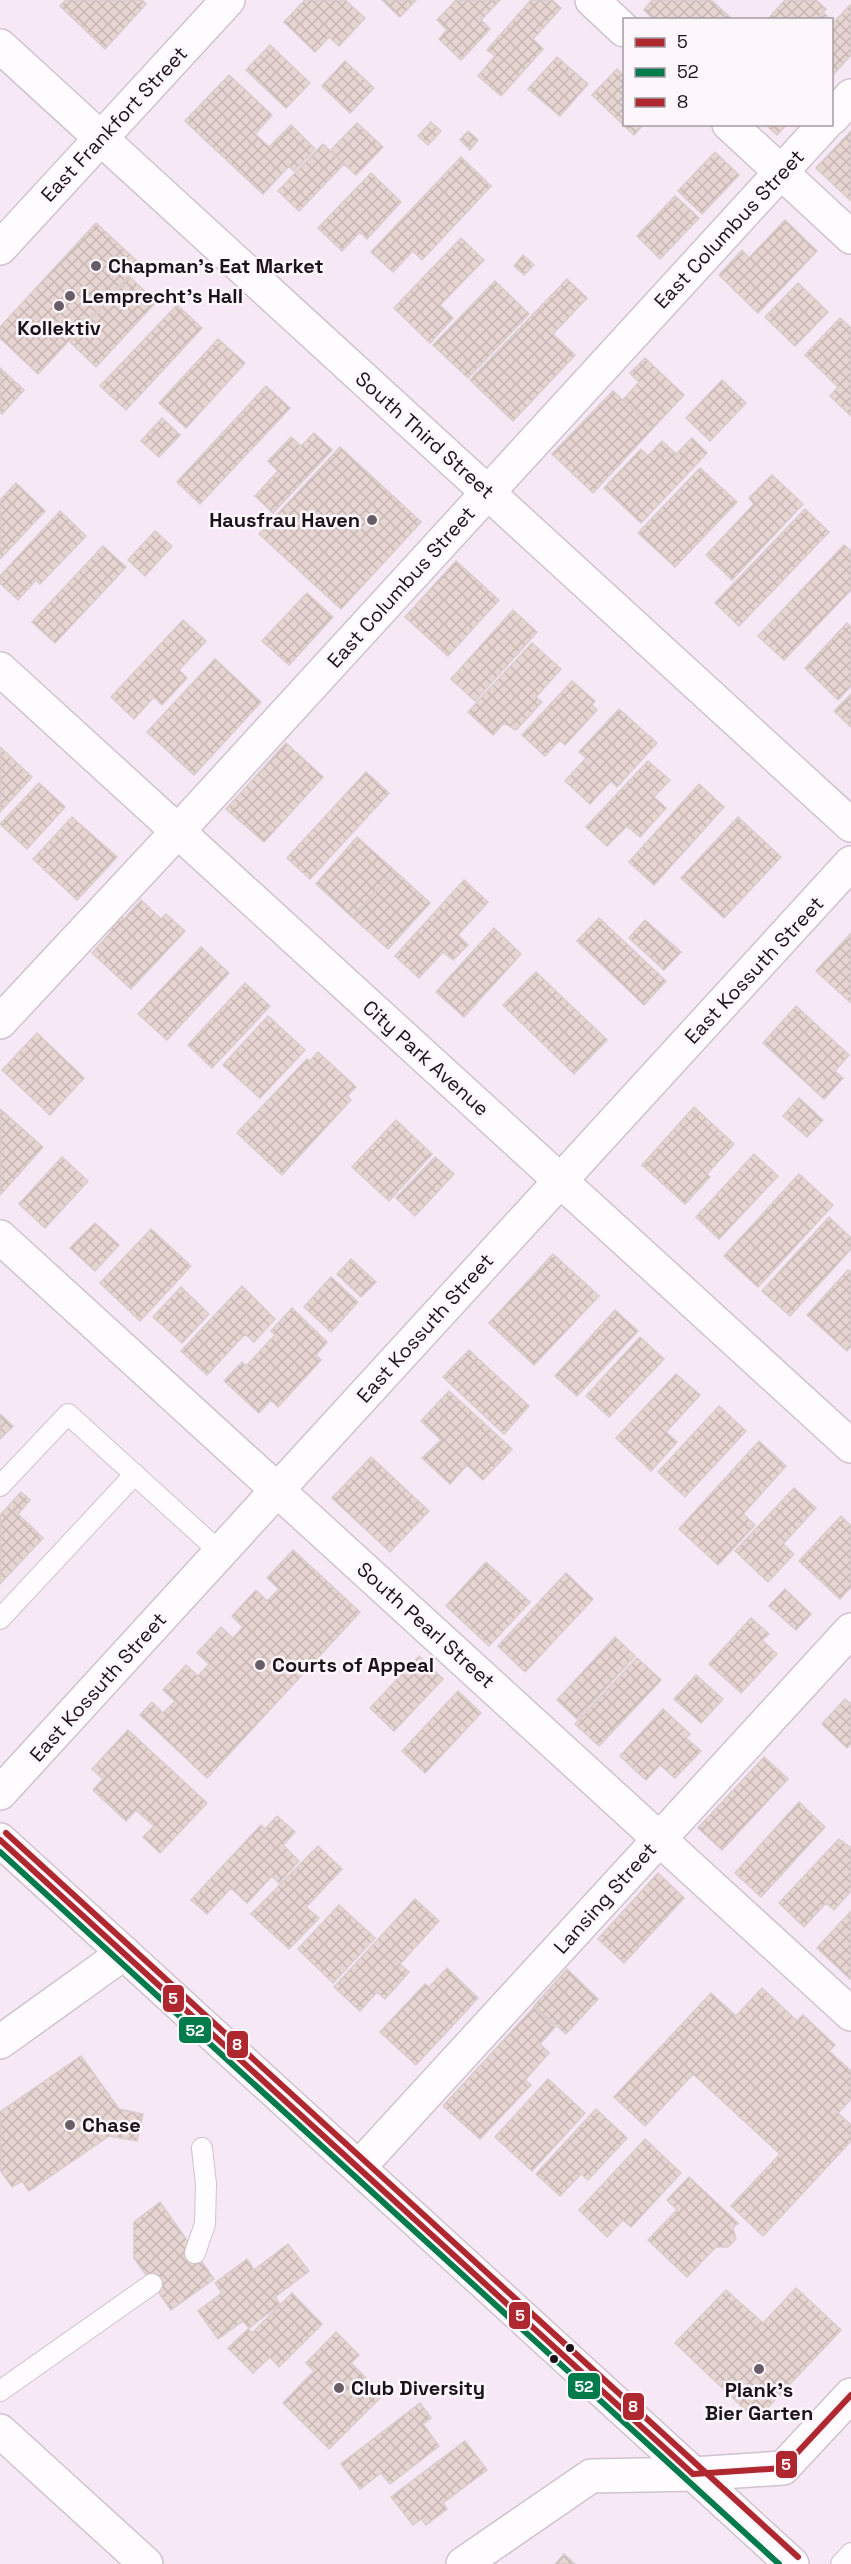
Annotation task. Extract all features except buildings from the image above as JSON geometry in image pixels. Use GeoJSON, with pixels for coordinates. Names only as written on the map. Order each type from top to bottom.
{"type":"FeatureCollection","features":[{"type":"Feature","properties":{"kind":"street","name":"East Frankfort Street"},"geometry":{"type":"LineString","coordinates":[[0,248],[228,0]]}},
{"type":"Feature","properties":{"kind":"street"},"geometry":{"type":"LineString","coordinates":[[592,0],[623,29]]}},
{"type":"Feature","properties":{"kind":"street","name":"South Third Street"},"geometry":{"type":"LineString","coordinates":[[0,46],[851,825]]}},
{"type":"Feature","properties":{"kind":"street"},"geometry":{"type":"LineString","coordinates":[[833,116],[851,96]]}},
{"type":"Feature","properties":{"kind":"street"},"geometry":{"type":"LineString","coordinates":[[731,126],[851,237]]}},
{"type":"Feature","properties":{"kind":"street","name":"East Columbus Street"},"geometry":{"type":"LineString","coordinates":[[0,1022],[178,831],[823,126]]}},
{"type":"Feature","properties":{"kind":"street","name":"City Park Avenue"},"geometry":{"type":"LineString","coordinates":[[0,669],[851,1446]]}},
{"type":"Feature","properties":{"kind":"street","name":"East Kossuth Street"},"geometry":{"type":"LineString","coordinates":[[0,1793],[851,863]]}},
{"type":"Feature","properties":{"kind":"street","name":"South Pearl Street"},"geometry":{"type":"LineString","coordinates":[[0,1237],[659,1839],[849,2007]]}},
{"type":"Feature","properties":{"kind":"street","name":"Lansing Street"},"geometry":{"type":"LineString","coordinates":[[360,2167],[851,1630]]}},
{"type":"Feature","properties":{"kind":"street"},"geometry":{"type":"LineString","coordinates":[[0,1840],[792,2564]]}},
{"type":"Feature","properties":{"kind":"street"},"geometry":{"type":"LineString","coordinates":[[0,2042],[124,1953]]}},
{"type":"Feature","properties":{"kind":"street"},"geometry":{"type":"LineString","coordinates":[[464,2564],[591,2476],[693,2474],[783,2468],[851,2395]]}},
{"type":"Feature","properties":{"kind":"street"},"geometry":{"type":"LineString","coordinates":[[0,2431],[146,2564]]}},
{"type":"Feature","properties":{"kind":"lane"},"geometry":{"type":"LineString","coordinates":[[0,1486],[68,1414],[221,1553]]}},
{"type":"Feature","properties":{"kind":"lane"},"geometry":{"type":"LineString","coordinates":[[0,1619],[135,1474]]}},
{"type":"Feature","properties":{"kind":"lane"},"geometry":{"type":"LineString","coordinates":[[195,2253],[205,2224],[206,2184],[202,2148]]}},
{"type":"Feature","properties":{"kind":"lane"},"geometry":{"type":"LineString","coordinates":[[0,2391],[152,2284]]}},
{"type":"Feature","properties":{"kind":"lane"},"geometry":{"type":"LineString","coordinates":[[841,2564],[851,2553]]}},
{"type":"Feature","properties":{"kind":"transit line","name":"8"},"geometry":{"type":"LineString","coordinates":[[6,1833],[798,2557]]}},
{"type":"Feature","properties":{"kind":"transit line","name":"5"},"geometry":{"type":"LineString","coordinates":[[0,1840],[693,2474]]}},
{"type":"Feature","properties":{"kind":"transit line","name":"52"},"geometry":{"type":"LineString","coordinates":[[0,1852],[779,2564]]}},
{"type":"Feature","properties":{"kind":"transit line","name":"5"},"geometry":{"type":"LineString","coordinates":[[693,2474],[783,2468],[851,2395]]}},
{"type":"Feature","properties":{"kind":"place","name":"Chapman's Eat Market"},"geometry":{"type":"Point","coordinates":[96,266]}},
{"type":"Feature","properties":{"kind":"place","name":"Lemprecht’s Hall"},"geometry":{"type":"Point","coordinates":[70,296]}},
{"type":"Feature","properties":{"kind":"place","name":"Kollektiv"},"geometry":{"type":"Point","coordinates":[59,306]}},
{"type":"Feature","properties":{"kind":"place","name":"Hausfrau Haven"},"geometry":{"type":"Point","coordinates":[372,520]}},
{"type":"Feature","properties":{"kind":"place","name":"Courts of Appeal"},"geometry":{"type":"Point","coordinates":[260,1665]}},
{"type":"Feature","properties":{"kind":"place","name":"Chase"},"geometry":{"type":"Point","coordinates":[70,2125]}},
{"type":"Feature","properties":{"kind":"place","name":"Plank's Bier Garten"},"geometry":{"type":"Point","coordinates":[759,2369]}},
{"type":"Feature","properties":{"kind":"place","name":"Club Diversity"},"geometry":{"type":"Point","coordinates":[339,2388]}}]}
